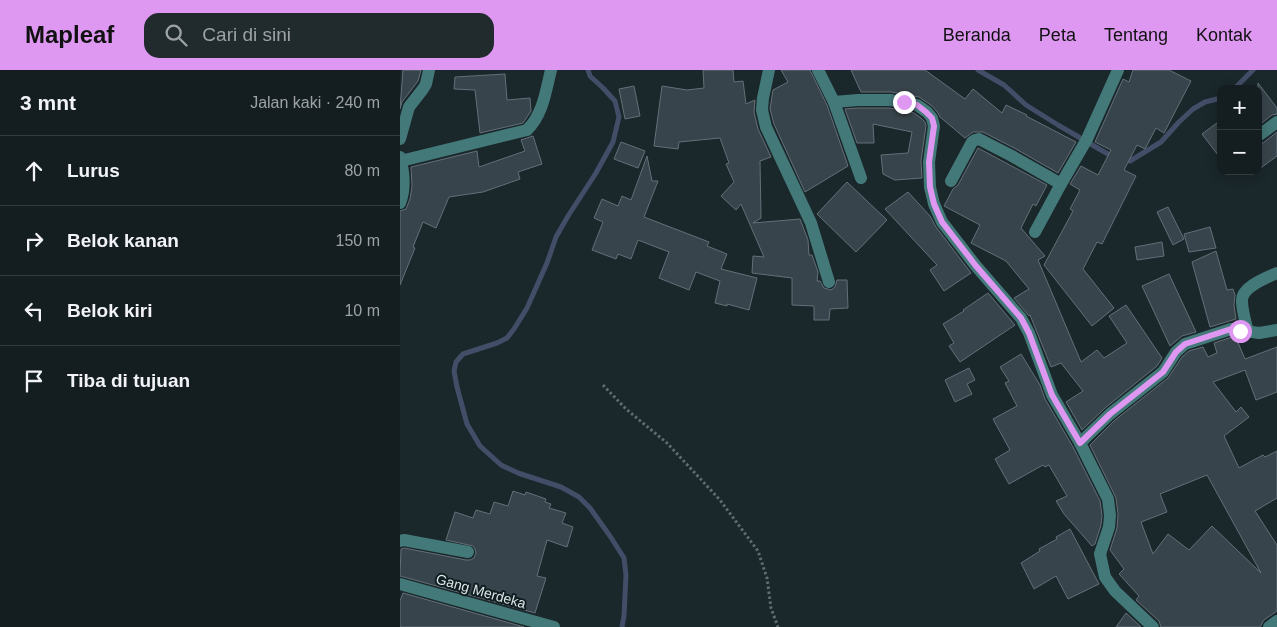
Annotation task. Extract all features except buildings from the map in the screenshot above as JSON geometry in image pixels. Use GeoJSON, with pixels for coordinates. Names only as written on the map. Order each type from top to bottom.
{"type":"FeatureCollection","features":[{"type":"Feature","properties":{"kind":"street"},"geometry":{"type":"LineString","coordinates":[[400,139],[409,107],[424,89],[429,70]]}},
{"type":"Feature","properties":{"kind":"street"},"geometry":{"type":"LineString","coordinates":[[401,199],[404,178],[400,159],[527,130],[534,123],[538,115],[551,70]]}},
{"type":"Feature","properties":{"kind":"street"},"geometry":{"type":"LineString","coordinates":[[770,70],[762,110],[766,127],[811,223],[829,282]]}},
{"type":"Feature","properties":{"kind":"street"},"geometry":{"type":"LineString","coordinates":[[818,70],[834,102],[860,178]]}},
{"type":"Feature","properties":{"kind":"street"},"geometry":{"type":"LineString","coordinates":[[1035,232],[1060,184],[1087,139],[1117,70]]}},
{"type":"Feature","properties":{"kind":"street"},"geometry":{"type":"LineString","coordinates":[[834,102],[866,100],[904,102],[917,105],[932,118],[934,126],[929,162],[930,187],[934,204],[942,222],[976,266],[1021,318],[1029,333],[1052,395],[1080,443],[1108,500],[1109,526],[1100,554],[1105,577],[1115,591],[1153,627]]}},
{"type":"Feature","properties":{"kind":"street"},"geometry":{"type":"LineString","coordinates":[[1262,133],[1277,122]]}},
{"type":"Feature","properties":{"kind":"street"},"geometry":{"type":"LineString","coordinates":[[951,181],[972,142],[979,139],[1060,184]]}},
{"type":"Feature","properties":{"kind":"street"},"geometry":{"type":"LineString","coordinates":[[1248,332],[1242,302],[1243,296],[1254,284],[1277,273]]}},
{"type":"Feature","properties":{"kind":"street"},"geometry":{"type":"LineString","coordinates":[[1080,443],[1110,414],[1163,372],[1176,352],[1185,344],[1231,329],[1259,333],[1277,330]]}},
{"type":"Feature","properties":{"kind":"street"},"geometry":{"type":"LineString","coordinates":[[400,541],[404,540],[468,552]]}},
{"type":"Feature","properties":{"kind":"street","name":"Gang Merdeka"},"geometry":{"type":"LineString","coordinates":[[400,584],[554,627]]}},
{"type":"Feature","properties":{"kind":"street"},"geometry":{"type":"LineString","coordinates":[[1269,627],[1277,621]]}},
{"type":"Feature","properties":{"kind":"path"},"geometry":{"type":"LineString","coordinates":[[603,385],[626,409],[668,443],[720,500],[758,551],[767,578],[771,608],[778,627]]}},
{"type":"Feature","properties":{"kind":"waterway"},"geometry":{"type":"LineString","coordinates":[[588,70],[590,76],[615,101],[619,117],[613,142],[556,237],[527,308],[514,329],[507,338],[497,343],[463,354],[456,362],[454,371],[467,424],[480,446],[501,465],[518,473],[561,487],[579,497],[590,508],[610,536],[624,558],[626,575],[622,627]]}},
{"type":"Feature","properties":{"kind":"waterway"},"geometry":{"type":"LineString","coordinates":[[978,70],[1004,85],[1026,105],[1113,157]]}},
{"type":"Feature","properties":{"kind":"waterway"},"geometry":{"type":"LineString","coordinates":[[1238,85],[1253,70]]}},
{"type":"Feature","properties":{"kind":"waterway"},"geometry":{"type":"LineString","coordinates":[[1123,160],[1130,161],[1161,142],[1193,109],[1205,102],[1217,99]]}},
{"type":"Feature","properties":{"kind":"route"},"geometry":{"type":"LineString","coordinates":[[904,102],[917,105],[932,118],[934,126],[929,162],[930,187],[934,204],[942,222],[976,266],[1021,318],[1029,333],[1052,395],[1080,443],[1110,414],[1163,372],[1176,352],[1185,344],[1231,329],[1240,331]]}}]}
